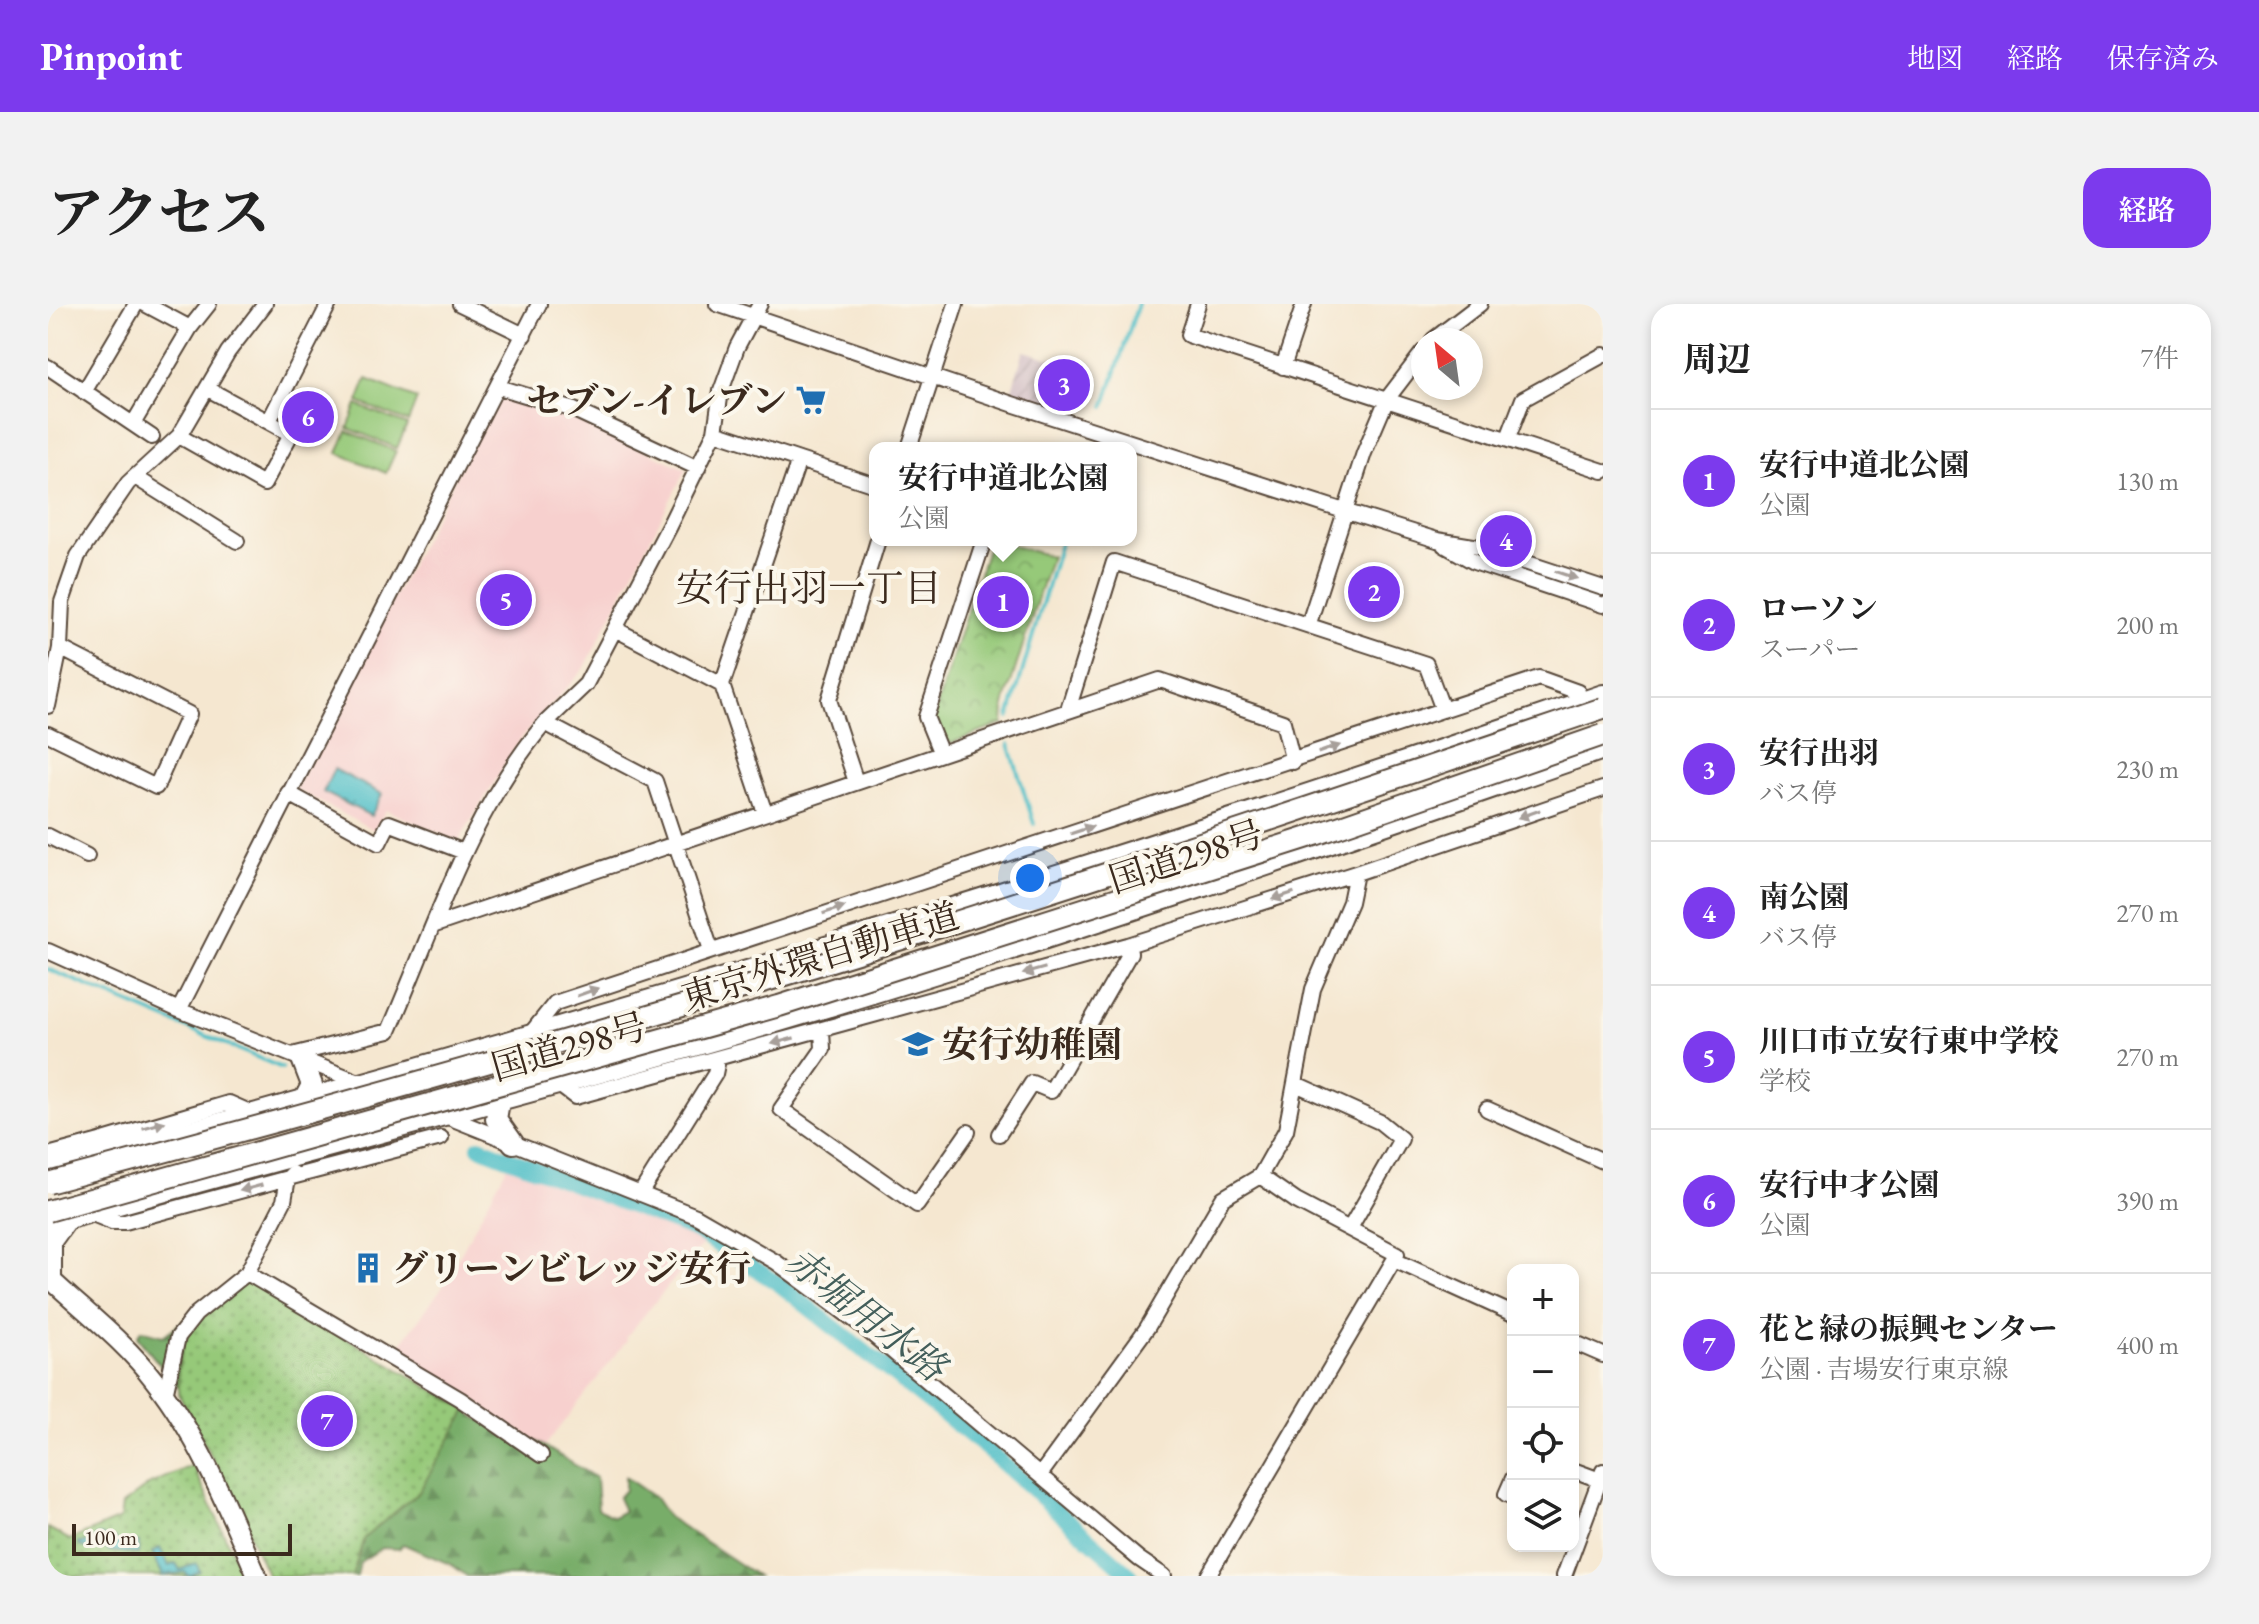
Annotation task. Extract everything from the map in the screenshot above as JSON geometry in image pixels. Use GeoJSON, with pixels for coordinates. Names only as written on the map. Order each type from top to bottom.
{"type":"FeatureCollection","features":[{"type":"Feature","properties":{"kind":"highway"},"geometry":{"type":"LineString","coordinates":[[1019,889],[1603,684]]}},
{"type":"Feature","properties":{"kind":"highway","name":"国道298号"},"geometry":{"type":"LineString","coordinates":[[48,1170],[366,1085],[1019,889],[1325,790],[1603,695]]}},
{"type":"Feature","properties":{"kind":"highway","name":"東京外環自動車道"},"geometry":{"type":"LineString","coordinates":[[48,1183],[467,1069],[735,990],[1277,819],[1603,708]]}},
{"type":"Feature","properties":{"kind":"highway","name":"東京外環自動車道"},"geometry":{"type":"LineString","coordinates":[[54,1218],[779,1006],[1315,835],[1603,735]]}},
{"type":"Feature","properties":{"kind":"highway","name":"国道298号"},"geometry":{"type":"LineString","coordinates":[[54,1218],[90,1213],[499,1102],[1027,944],[1336,842],[1603,749]]}},
{"type":"Feature","properties":{"kind":"highway"},"geometry":{"type":"LineString","coordinates":[[1027,944],[1324,857],[1603,758]]}},
{"type":"Feature","properties":{"kind":"highway"},"geometry":{"type":"LineString","coordinates":[[296,1057],[312,1085],[303,1102]]}},
{"type":"Feature","properties":{"kind":"highway"},"geometry":{"type":"LineString","coordinates":[[499,1102],[496,1119],[513,1143]]}},
{"type":"Feature","properties":{"kind":"highway"},"geometry":{"type":"LineString","coordinates":[[50,1278],[54,1218]]}},
{"type":"Feature","properties":{"kind":"main road"},"geometry":{"type":"LineString","coordinates":[[50,1278],[120,1342],[165,1395],[214,1481],[257,1576]]}},
{"type":"Feature","properties":{"kind":"street"},"geometry":{"type":"LineString","coordinates":[[84,392],[136,304]]}},
{"type":"Feature","properties":{"kind":"street"},"geometry":{"type":"LineString","coordinates":[[145,304],[190,328]]}},
{"type":"Feature","properties":{"kind":"street"},"geometry":{"type":"LineString","coordinates":[[133,424],[190,328],[209,304]]}},
{"type":"Feature","properties":{"kind":"street"},"geometry":{"type":"LineString","coordinates":[[48,706],[51,679],[60,648],[62,602],[78,556],[135,477],[179,436],[228,352],[265,304]]}},
{"type":"Feature","properties":{"kind":"street"},"geometry":{"type":"LineString","coordinates":[[460,304],[524,335]]}},
{"type":"Feature","properties":{"kind":"street"},"geometry":{"type":"LineString","coordinates":[[179,1010],[539,304]]}},
{"type":"Feature","properties":{"kind":"street"},"geometry":{"type":"LineString","coordinates":[[717,304],[754,319],[1130,442]]}},
{"type":"Feature","properties":{"kind":"street"},"geometry":{"type":"LineString","coordinates":[[296,1057],[389,1031],[464,852],[495,788],[545,723],[586,684],[698,468],[715,432],[721,391],[737,347],[760,304]]}},
{"type":"Feature","properties":{"kind":"street"},"geometry":{"type":"LineString","coordinates":[[911,442],[956,304]]}},
{"type":"Feature","properties":{"kind":"street"},"geometry":{"type":"LineString","coordinates":[[1198,304],[1188,335],[1603,471]]}},
{"type":"Feature","properties":{"kind":"street"},"geometry":{"type":"LineString","coordinates":[[1283,367],[1304,304]]}},
{"type":"Feature","properties":{"kind":"street"},"geometry":{"type":"LineString","coordinates":[[1449,328],[1480,304]]}},
{"type":"Feature","properties":{"kind":"street"},"geometry":{"type":"LineString","coordinates":[[269,421],[323,306]]}},
{"type":"Feature","properties":{"kind":"street"},"geometry":{"type":"LineString","coordinates":[[1508,438],[1523,399],[1603,355]]}},
{"type":"Feature","properties":{"kind":"street"},"geometry":{"type":"LineString","coordinates":[[48,367],[152,437]]}},
{"type":"Feature","properties":{"kind":"street"},"geometry":{"type":"LineString","coordinates":[[1309,623],[1344,511],[1387,399],[1411,368]]}},
{"type":"Feature","properties":{"kind":"street"},"geometry":{"type":"LineString","coordinates":[[499,387],[574,410],[698,468]]}},
{"type":"Feature","properties":{"kind":"street"},"geometry":{"type":"LineString","coordinates":[[179,436],[264,484],[291,434],[208,389]]}},
{"type":"Feature","properties":{"kind":"street"},"geometry":{"type":"LineString","coordinates":[[715,432],[869,483]]}},
{"type":"Feature","properties":{"kind":"street"},"geometry":{"type":"LineString","coordinates":[[1137,444],[1437,540],[1479,547],[1603,588]]}},
{"type":"Feature","properties":{"kind":"street"},"geometry":{"type":"LineString","coordinates":[[765,813],[722,685],[799,460]]}},
{"type":"Feature","properties":{"kind":"street"},"geometry":{"type":"LineString","coordinates":[[135,477],[237,541]]}},
{"type":"Feature","properties":{"kind":"street"},"geometry":{"type":"LineString","coordinates":[[1437,540],[1474,562],[1603,605]]}},
{"type":"Feature","properties":{"kind":"street"},"geometry":{"type":"LineString","coordinates":[[856,782],[829,700],[876,546]]}},
{"type":"Feature","properties":{"kind":"street"},"geometry":{"type":"LineString","coordinates":[[941,754],[926,717],[982,546]]}},
{"type":"Feature","properties":{"kind":"street"},"geometry":{"type":"LineString","coordinates":[[1068,710],[1114,562],[1309,623],[1426,664],[1443,710]]}},
{"type":"Feature","properties":{"kind":"street"},"geometry":{"type":"LineString","coordinates":[[48,594],[62,602]]}},
{"type":"Feature","properties":{"kind":"street"},"geometry":{"type":"LineString","coordinates":[[615,629],[722,685]]}},
{"type":"Feature","properties":{"kind":"street"},"geometry":{"type":"LineString","coordinates":[[48,734],[156,787],[189,714],[60,648]]}},
{"type":"Feature","properties":{"kind":"street"},"geometry":{"type":"LineString","coordinates":[[528,1037],[555,1003],[711,950],[1293,762],[1539,678],[1578,692]]}},
{"type":"Feature","properties":{"kind":"street"},"geometry":{"type":"LineString","coordinates":[[435,925],[1160,680],[1283,722],[1293,762]]}},
{"type":"Feature","properties":{"kind":"street"},"geometry":{"type":"LineString","coordinates":[[545,723],[655,781],[711,950]]}},
{"type":"Feature","properties":{"kind":"street"},"geometry":{"type":"LineString","coordinates":[[559,1085],[575,1097],[1128,945],[1356,873],[1603,789]]}},
{"type":"Feature","properties":{"kind":"street"},"geometry":{"type":"LineString","coordinates":[[288,793],[379,843],[389,823],[464,852]]}},
{"type":"Feature","properties":{"kind":"street"},"geometry":{"type":"LineString","coordinates":[[48,836],[87,856]]}},
{"type":"Feature","properties":{"kind":"street"},"geometry":{"type":"LineString","coordinates":[[1040,1475],[1147,1328],[1223,1198],[1260,1176],[1286,1130],[1313,989],[1350,902],[1356,873]]}},
{"type":"Feature","properties":{"kind":"street"},"geometry":{"type":"LineString","coordinates":[[999,1134],[1032,1083],[1051,1091],[1130,953],[1128,945]]}},
{"type":"Feature","properties":{"kind":"street"},"geometry":{"type":"LineString","coordinates":[[48,951],[179,1010],[708,1222],[776,1262],[861,1325],[1164,1576]]}},
{"type":"Feature","properties":{"kind":"street"},"geometry":{"type":"LineString","coordinates":[[822,1030],[823,1049],[781,1109],[917,1205],[968,1132]]}},
{"type":"Feature","properties":{"kind":"street"},"geometry":{"type":"LineString","coordinates":[[640,1194],[715,1074],[718,1059]]}},
{"type":"Feature","properties":{"kind":"street"},"geometry":{"type":"LineString","coordinates":[[1296,1084],[1380,1122],[1401,1139],[1350,1228]]}},
{"type":"Feature","properties":{"kind":"street"},"geometry":{"type":"LineString","coordinates":[[48,1155],[229,1103],[254,1114]]}},
{"type":"Feature","properties":{"kind":"street"},"geometry":{"type":"LineString","coordinates":[[1487,1109],[1603,1161]]}},
{"type":"Feature","properties":{"kind":"street"},"geometry":{"type":"LineString","coordinates":[[90,1213],[112,1222],[125,1222],[441,1138]]}},
{"type":"Feature","properties":{"kind":"street"},"geometry":{"type":"LineString","coordinates":[[89,1159],[100,1141]]}},
{"type":"Feature","properties":{"kind":"street"},"geometry":{"type":"LineString","coordinates":[[165,1395],[175,1350],[186,1324],[221,1291],[247,1273],[284,1201],[288,1178],[317,1151]]}},
{"type":"Feature","properties":{"kind":"street"},"geometry":{"type":"LineString","coordinates":[[1208,1576],[1397,1254],[1296,1201],[1260,1176]]}},
{"type":"Feature","properties":{"kind":"street"},"geometry":{"type":"LineString","coordinates":[[1394,1260],[1507,1311]]}},
{"type":"Feature","properties":{"kind":"street"},"geometry":{"type":"LineString","coordinates":[[247,1273],[460,1399],[541,1455]]}},
{"type":"Feature","properties":{"kind":"street"},"geometry":{"type":"LineString","coordinates":[[1579,1345],[1603,1355]]}},
{"type":"Feature","properties":{"kind":"street"},"geometry":{"type":"LineString","coordinates":[[1579,1471],[1601,1475],[1579,1521]]}},
{"type":"Feature","properties":{"kind":"street"},"geometry":{"type":"LineString","coordinates":[[1564,1576],[1570,1552]]}},
{"type":"Feature","properties":{"kind":"shaded area"},"geometry":{"type":"Polygon","coordinates":[[[1024,351],[1077,366],[1064,408],[1011,392],[1024,351]]]}},
{"type":"Feature","properties":{"kind":"shaded area"},"geometry":{"type":"Polygon","coordinates":[[[504,395],[569,416],[686,469],[584,669],[522,737],[458,842],[386,810],[374,830],[295,789],[496,399],[504,395]]]}},
{"type":"Feature","properties":{"kind":"shaded area"},"geometry":{"type":"Polygon","coordinates":[[[508,1165],[660,1220],[705,1242],[626,1337],[627,1340],[542,1450],[395,1352],[443,1286],[508,1165]]]}},
{"type":"Feature","properties":{"kind":"green space"},"geometry":{"type":"Polygon","coordinates":[[[367,379],[417,399],[408,422],[358,402],[367,379]]]}},
{"type":"Feature","properties":{"kind":"green space"},"geometry":{"type":"Polygon","coordinates":[[[357,405],[407,425],[397,448],[348,428],[357,405]]]}},
{"type":"Feature","properties":{"kind":"green space"},"geometry":{"type":"Polygon","coordinates":[[[347,431],[396,451],[386,473],[338,453],[347,431]]]}},
{"type":"Feature","properties":{"kind":"green space"},"geometry":{"type":"Polygon","coordinates":[[[988,546],[1013,546],[1051,556],[1004,705],[1003,724],[951,743],[941,739],[934,715],[988,546]]]}},
{"type":"Feature","properties":{"kind":"green space"},"geometry":{"type":"Polygon","coordinates":[[[251,1281],[467,1410],[419,1492],[364,1538],[352,1576],[268,1576],[230,1492],[179,1395],[178,1370],[185,1337],[194,1324],[242,1283],[251,1281]]]}},
{"type":"Feature","properties":{"kind":"green space"},"geometry":{"type":"Polygon","coordinates":[[[183,1321],[448,1395],[476,1418],[539,1443],[596,1478],[598,1509],[613,1517],[624,1511],[618,1498],[625,1490],[625,1477],[655,1498],[668,1517],[757,1576],[467,1576],[452,1565],[403,1544],[399,1549],[382,1548],[360,1562],[357,1576],[268,1576],[206,1410],[178,1387],[137,1337],[141,1330],[163,1336],[183,1321]]]}},
{"type":"Feature","properties":{"kind":"green space"},"geometry":{"type":"Polygon","coordinates":[[[193,1465],[243,1576],[48,1576],[48,1528],[70,1540],[120,1519],[122,1505],[150,1484],[193,1465]]]}},
{"type":"Feature","properties":{"kind":"water"},"geometry":{"type":"Polygon","coordinates":[[[334,769],[382,794],[371,816],[323,792],[334,769]]]}},
{"type":"Feature","properties":{"kind":"water"},"geometry":{"type":"Polygon","coordinates":[[[98,1535],[114,1538],[123,1547],[139,1542],[138,1554],[110,1551],[100,1545],[89,1549],[79,1546],[78,1543],[89,1543],[98,1535]]]}},
{"type":"Feature","properties":{"kind":"water"},"geometry":{"type":"Polygon","coordinates":[[[160,1548],[169,1566],[176,1563],[180,1570],[196,1563],[200,1571],[189,1576],[185,1572],[163,1576],[152,1552],[160,1548]]]}},
{"type":"Feature","properties":{"kind":"waterway"},"geometry":{"type":"LineString","coordinates":[[1104,407],[1138,304]]}},
{"type":"Feature","properties":{"kind":"waterway"},"geometry":{"type":"LineString","coordinates":[[1009,717],[1059,546]]}},
{"type":"Feature","properties":{"kind":"waterway"},"geometry":{"type":"LineString","coordinates":[[1009,744],[1034,824]]}},
{"type":"Feature","properties":{"kind":"waterway","name":"赤堀用水路"},"geometry":{"type":"LineString","coordinates":[[48,969],[282,1068]]}},
{"type":"Feature","properties":{"kind":"waterway","name":"赤堀用水路"},"geometry":{"type":"LineString","coordinates":[[479,1147],[696,1231],[779,1284],[980,1443],[1131,1576]]}},
{"type":"Feature","properties":{"kind":"place","name":"安行出羽"},"geometry":{"type":"Point","coordinates":[1064,385]}},
{"type":"Feature","properties":{"kind":"place","name":"セブン-イレブン"},"geometry":{"type":"Point","coordinates":[811,400]}},
{"type":"Feature","properties":{"kind":"place","name":"安行中才公園"},"geometry":{"type":"Point","coordinates":[308,417]}},
{"type":"Feature","properties":{"kind":"place","name":"南公園"},"geometry":{"type":"Point","coordinates":[1506,541]}},
{"type":"Feature","properties":{"kind":"place","name":"ローソン"},"geometry":{"type":"Point","coordinates":[1374,592]}},
{"type":"Feature","properties":{"kind":"place","name":"川口市立安行東中学校"},"geometry":{"type":"Point","coordinates":[506,600]}},
{"type":"Feature","properties":{"kind":"place","name":"安行中道北公園"},"geometry":{"type":"Point","coordinates":[1003,602]}},
{"type":"Feature","properties":{"kind":"place","name":"安行幼稚園"},"geometry":{"type":"Point","coordinates":[918,1044]}},
{"type":"Feature","properties":{"kind":"place","name":"グリーンビレッジ安行"},"geometry":{"type":"Point","coordinates":[368,1268]}},
{"type":"Feature","properties":{"kind":"place","name":"花と緑の振興センター"},"geometry":{"type":"Point","coordinates":[327,1421]}},
{"type":"Feature","properties":{"kind":"district","name":"安行出羽一丁目"},"geometry":{"type":"Point","coordinates":[809,588]}}]}
